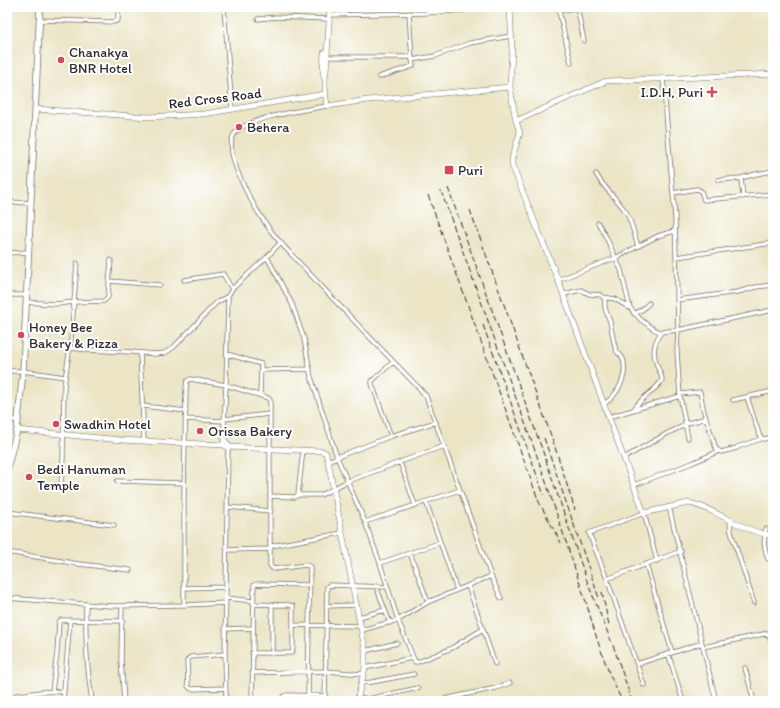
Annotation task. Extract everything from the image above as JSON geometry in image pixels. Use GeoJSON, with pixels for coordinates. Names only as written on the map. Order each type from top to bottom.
{"type":"FeatureCollection","features":[{"type":"Feature","properties":{"kind":"highway"},"geometry":{"type":"LineString","coordinates":[[7,469],[17,430],[23,371],[40,7]]}},
{"type":"Feature","properties":{"kind":"main road"},"geometry":{"type":"LineString","coordinates":[[324,80],[327,57],[327,7]]}},
{"type":"Feature","properties":{"kind":"main road"},"geometry":{"type":"LineString","coordinates":[[330,7],[323,71],[326,106],[368,100],[510,87]]}},
{"type":"Feature","properties":{"kind":"main road"},"geometry":{"type":"LineString","coordinates":[[510,7],[510,87],[516,121],[520,133],[520,137],[512,158],[512,165],[564,294],[644,512],[694,504],[706,508],[744,527],[765,532],[773,536]]}},
{"type":"Feature","properties":{"kind":"main road"},"geometry":{"type":"LineString","coordinates":[[516,121],[606,81],[773,74]]}},
{"type":"Feature","properties":{"kind":"main road","name":"Red Cross Road"},"geometry":{"type":"LineString","coordinates":[[35,110],[148,117],[204,114],[324,94]]}},
{"type":"Feature","properties":{"kind":"main road"},"geometry":{"type":"LineString","coordinates":[[17,430],[119,440],[303,450],[324,452],[327,454],[365,651],[364,668],[357,700]]}},
{"type":"Feature","properties":{"kind":"street"},"geometry":{"type":"LineString","coordinates":[[39,20],[114,22],[118,20],[118,7]]}},
{"type":"Feature","properties":{"kind":"street"},"geometry":{"type":"LineString","coordinates":[[224,7],[232,109]]}},
{"type":"Feature","properties":{"kind":"street"},"geometry":{"type":"LineString","coordinates":[[258,19],[276,17],[328,17],[501,7]]}},
{"type":"Feature","properties":{"kind":"street"},"geometry":{"type":"LineString","coordinates":[[571,63],[558,9],[578,7],[584,42]]}},
{"type":"Feature","properties":{"kind":"street"},"geometry":{"type":"LineString","coordinates":[[379,77],[413,66],[409,13]]}},
{"type":"Feature","properties":{"kind":"street"},"geometry":{"type":"LineString","coordinates":[[327,57],[412,58],[435,56],[470,43],[511,36]]}},
{"type":"Feature","properties":{"kind":"street"},"geometry":{"type":"LineString","coordinates":[[663,78],[675,217],[674,231],[678,330],[677,352],[680,395],[688,438]]}},
{"type":"Feature","properties":{"kind":"street"},"geometry":{"type":"LineString","coordinates":[[326,106],[262,118],[239,129],[234,134],[231,142],[232,151],[244,186],[268,227],[358,326],[426,396],[491,576],[501,598]]}},
{"type":"Feature","properties":{"kind":"street"},"geometry":{"type":"LineString","coordinates":[[718,180],[741,178],[773,171]]}},
{"type":"Feature","properties":{"kind":"street"},"geometry":{"type":"LineString","coordinates":[[596,174],[600,182],[627,214],[638,246]]}},
{"type":"Feature","properties":{"kind":"street"},"geometry":{"type":"LineString","coordinates":[[741,178],[743,197]]}},
{"type":"Feature","properties":{"kind":"street"},"geometry":{"type":"LineString","coordinates":[[673,193],[697,189],[701,191],[704,200],[773,194]]}},
{"type":"Feature","properties":{"kind":"street"},"geometry":{"type":"LineString","coordinates":[[7,202],[31,203]]}},
{"type":"Feature","properties":{"kind":"street"},"geometry":{"type":"LineString","coordinates":[[598,223],[606,237],[623,276],[630,308],[634,314],[649,326],[661,332],[678,330],[773,310]]}},
{"type":"Feature","properties":{"kind":"street"},"geometry":{"type":"LineString","coordinates":[[558,280],[615,258],[658,236],[674,231]]}},
{"type":"Feature","properties":{"kind":"street"},"geometry":{"type":"LineString","coordinates":[[228,701],[226,698],[225,654],[227,446],[223,436],[228,296],[232,289],[281,242]]}},
{"type":"Feature","properties":{"kind":"street"},"geometry":{"type":"LineString","coordinates":[[676,257],[773,243]]}},
{"type":"Feature","properties":{"kind":"street"},"geometry":{"type":"LineString","coordinates":[[7,253],[28,252]]}},
{"type":"Feature","properties":{"kind":"street"},"geometry":{"type":"LineString","coordinates":[[267,257],[292,304],[304,339],[311,377],[337,457],[365,522],[412,658],[415,662],[418,662],[452,648],[483,629]]}},
{"type":"Feature","properties":{"kind":"street"},"geometry":{"type":"LineString","coordinates":[[7,295],[55,304],[104,301],[108,297],[111,260]]}},
{"type":"Feature","properties":{"kind":"street"},"geometry":{"type":"LineString","coordinates":[[61,484],[65,377],[75,302],[77,263]]}},
{"type":"Feature","properties":{"kind":"street"},"geometry":{"type":"LineString","coordinates":[[184,280],[223,274],[232,289]]}},
{"type":"Feature","properties":{"kind":"street"},"geometry":{"type":"LineString","coordinates":[[109,281],[160,285]]}},
{"type":"Feature","properties":{"kind":"street"},"geometry":{"type":"LineString","coordinates":[[677,300],[738,292],[756,287],[773,285]]}},
{"type":"Feature","properties":{"kind":"street"},"geometry":{"type":"LineString","coordinates":[[564,294],[580,290],[589,294],[615,299],[630,308]]}},
{"type":"Feature","properties":{"kind":"street"},"geometry":{"type":"LineString","coordinates":[[70,348],[160,354],[169,351],[216,303],[228,296]]}},
{"type":"Feature","properties":{"kind":"street"},"geometry":{"type":"LineString","coordinates":[[604,297],[605,310],[610,321],[616,350],[623,357],[624,368],[620,388],[611,400],[604,404]]}},
{"type":"Feature","properties":{"kind":"street"},"geometry":{"type":"LineString","coordinates":[[634,314],[643,309],[649,303]]}},
{"type":"Feature","properties":{"kind":"street"},"geometry":{"type":"LineString","coordinates":[[634,409],[640,401],[659,385],[662,380],[655,359],[654,349],[661,332]]}},
{"type":"Feature","properties":{"kind":"street"},"geometry":{"type":"LineString","coordinates":[[140,353],[144,441]]}},
{"type":"Feature","properties":{"kind":"street"},"geometry":{"type":"LineString","coordinates":[[227,354],[260,363],[262,366],[260,395]]}},
{"type":"Feature","properties":{"kind":"street"},"geometry":{"type":"LineString","coordinates":[[391,436],[372,381],[393,362]]}},
{"type":"Feature","properties":{"kind":"street"},"geometry":{"type":"LineString","coordinates":[[262,370],[310,369]]}},
{"type":"Feature","properties":{"kind":"street"},"geometry":{"type":"LineString","coordinates":[[7,371],[23,371],[65,377]]}},
{"type":"Feature","properties":{"kind":"street"},"geometry":{"type":"LineString","coordinates":[[184,605],[184,483],[186,388],[188,379],[226,385],[260,395],[270,400],[270,565],[272,568],[306,564],[309,566],[308,694]]}},
{"type":"Feature","properties":{"kind":"street"},"geometry":{"type":"LineString","coordinates":[[733,400],[773,390]]}},
{"type":"Feature","properties":{"kind":"street"},"geometry":{"type":"LineString","coordinates":[[609,417],[680,395],[700,392],[706,418],[718,450]]}},
{"type":"Feature","properties":{"kind":"street"},"geometry":{"type":"LineString","coordinates":[[747,397],[761,439]]}},
{"type":"Feature","properties":{"kind":"street"},"geometry":{"type":"LineString","coordinates":[[143,406],[186,411]]}},
{"type":"Feature","properties":{"kind":"street"},"geometry":{"type":"LineString","coordinates":[[186,419],[224,420],[270,414]]}},
{"type":"Feature","properties":{"kind":"street"},"geometry":{"type":"LineString","coordinates":[[624,458],[685,425],[706,418]]}},
{"type":"Feature","properties":{"kind":"street"},"geometry":{"type":"LineString","coordinates":[[7,420],[18,420]]}},
{"type":"Feature","properties":{"kind":"street"},"geometry":{"type":"LineString","coordinates":[[328,461],[391,436],[436,422]]}},
{"type":"Feature","properties":{"kind":"street"},"geometry":{"type":"LineString","coordinates":[[223,436],[227,446]]}},
{"type":"Feature","properties":{"kind":"street"},"geometry":{"type":"LineString","coordinates":[[718,450],[721,452],[761,439],[773,437]]}},
{"type":"Feature","properties":{"kind":"street"},"geometry":{"type":"LineString","coordinates":[[271,496],[295,497],[298,495],[321,495],[348,481],[444,446]]}},
{"type":"Feature","properties":{"kind":"street"},"geometry":{"type":"LineString","coordinates":[[298,495],[303,450]]}},
{"type":"Feature","properties":{"kind":"street"},"geometry":{"type":"LineString","coordinates":[[634,485],[717,453],[718,450]]}},
{"type":"Feature","properties":{"kind":"street"},"geometry":{"type":"LineString","coordinates":[[400,462],[415,505]]}},
{"type":"Feature","properties":{"kind":"street"},"geometry":{"type":"LineString","coordinates":[[117,481],[184,483]]}},
{"type":"Feature","properties":{"kind":"street"},"geometry":{"type":"LineString","coordinates":[[365,522],[460,490]]}},
{"type":"Feature","properties":{"kind":"street"},"geometry":{"type":"LineString","coordinates":[[426,502],[439,543],[457,590]]}},
{"type":"Feature","properties":{"kind":"street"},"geometry":{"type":"LineString","coordinates":[[227,507],[271,511]]}},
{"type":"Feature","properties":{"kind":"street"},"geometry":{"type":"LineString","coordinates":[[669,507],[716,701]]}},
{"type":"Feature","properties":{"kind":"street"},"geometry":{"type":"LineString","coordinates":[[7,512],[114,525]]}},
{"type":"Feature","properties":{"kind":"street"},"geometry":{"type":"LineString","coordinates":[[644,685],[607,579],[589,533],[644,512],[657,561]]}},
{"type":"Feature","properties":{"kind":"street"},"geometry":{"type":"LineString","coordinates":[[730,521],[731,532],[754,603]]}},
{"type":"Feature","properties":{"kind":"street"},"geometry":{"type":"LineString","coordinates":[[226,550],[271,548],[342,532]]}},
{"type":"Feature","properties":{"kind":"street"},"geometry":{"type":"LineString","coordinates":[[765,532],[764,545],[768,559]]}},
{"type":"Feature","properties":{"kind":"street"},"geometry":{"type":"LineString","coordinates":[[380,563],[439,543]]}},
{"type":"Feature","properties":{"kind":"street"},"geometry":{"type":"LineString","coordinates":[[607,579],[680,551]]}},
{"type":"Feature","properties":{"kind":"street"},"geometry":{"type":"LineString","coordinates":[[7,552],[79,564],[130,570]]}},
{"type":"Feature","properties":{"kind":"street"},"geometry":{"type":"LineString","coordinates":[[410,553],[428,602]]}},
{"type":"Feature","properties":{"kind":"street"},"geometry":{"type":"LineString","coordinates":[[646,564],[683,701]]}},
{"type":"Feature","properties":{"kind":"street"},"geometry":{"type":"LineString","coordinates":[[293,625],[361,628],[390,623],[398,620],[428,602],[491,576]]}},
{"type":"Feature","properties":{"kind":"street"},"geometry":{"type":"LineString","coordinates":[[275,701],[251,701],[253,587],[255,584],[309,585]]}},
{"type":"Feature","properties":{"kind":"street"},"geometry":{"type":"LineString","coordinates":[[184,588],[226,586]]}},
{"type":"Feature","properties":{"kind":"street"},"geometry":{"type":"LineString","coordinates":[[325,701],[326,589],[328,586],[388,587]]}},
{"type":"Feature","properties":{"kind":"street"},"geometry":{"type":"LineString","coordinates":[[376,586],[390,623]]}},
{"type":"Feature","properties":{"kind":"street"},"geometry":{"type":"LineString","coordinates":[[468,586],[495,664]]}},
{"type":"Feature","properties":{"kind":"street"},"geometry":{"type":"LineString","coordinates":[[7,598],[122,606],[226,603]]}},
{"type":"Feature","properties":{"kind":"street"},"geometry":{"type":"LineString","coordinates":[[226,598],[293,606],[292,653],[252,653]]}},
{"type":"Feature","properties":{"kind":"street"},"geometry":{"type":"LineString","coordinates":[[86,604],[89,681],[92,701]]}},
{"type":"Feature","properties":{"kind":"street"},"geometry":{"type":"LineString","coordinates":[[272,604],[272,653]]}},
{"type":"Feature","properties":{"kind":"street"},"geometry":{"type":"LineString","coordinates":[[326,606],[357,605]]}},
{"type":"Feature","properties":{"kind":"street"},"geometry":{"type":"LineString","coordinates":[[122,606],[123,621],[121,661],[124,701]]}},
{"type":"Feature","properties":{"kind":"street"},"geometry":{"type":"LineString","coordinates":[[359,617],[385,610]]}},
{"type":"Feature","properties":{"kind":"street"},"geometry":{"type":"LineString","coordinates":[[52,691],[59,622],[62,619],[123,621]]}},
{"type":"Feature","properties":{"kind":"street"},"geometry":{"type":"LineString","coordinates":[[63,701],[70,620]]}},
{"type":"Feature","properties":{"kind":"street"},"geometry":{"type":"LineString","coordinates":[[225,629],[252,628]]}},
{"type":"Feature","properties":{"kind":"street"},"geometry":{"type":"LineString","coordinates":[[637,664],[670,653],[702,645],[773,632]]}},
{"type":"Feature","properties":{"kind":"street"},"geometry":{"type":"LineString","coordinates":[[768,633],[773,646]]}},
{"type":"Feature","properties":{"kind":"street"},"geometry":{"type":"LineString","coordinates":[[365,651],[397,643]]}},
{"type":"Feature","properties":{"kind":"street"},"geometry":{"type":"LineString","coordinates":[[225,654],[191,657],[187,661],[188,686],[191,689],[226,688]]}},
{"type":"Feature","properties":{"kind":"street"},"geometry":{"type":"LineString","coordinates":[[364,668],[412,658]]}},
{"type":"Feature","properties":{"kind":"street"},"geometry":{"type":"LineString","coordinates":[[745,668],[754,701]]}},
{"type":"Feature","properties":{"kind":"street"},"geometry":{"type":"LineString","coordinates":[[252,673],[325,671],[363,674]]}},
{"type":"Feature","properties":{"kind":"street"},"geometry":{"type":"LineString","coordinates":[[361,683],[414,674]]}},
{"type":"Feature","properties":{"kind":"street"},"geometry":{"type":"LineString","coordinates":[[435,701],[496,688],[510,683]]}},
{"type":"Feature","properties":{"kind":"street"},"geometry":{"type":"LineString","coordinates":[[357,700],[368,700],[418,688]]}},
{"type":"Feature","properties":{"kind":"street"},"geometry":{"type":"LineString","coordinates":[[7,695],[13,697],[21,694],[52,691],[64,692]]}},
{"type":"Feature","properties":{"kind":"street"},"geometry":{"type":"LineString","coordinates":[[279,701],[287,695],[308,694],[325,696]]}},
{"type":"Feature","properties":{"kind":"railway"},"geometry":{"type":"LineString","coordinates":[[448,188],[542,449],[588,584],[614,648],[632,701]]}},
{"type":"Feature","properties":{"kind":"railway"},"geometry":{"type":"LineString","coordinates":[[441,191],[542,470],[609,673],[622,701]]}},
{"type":"Feature","properties":{"kind":"railway"},"geometry":{"type":"LineString","coordinates":[[428,195],[539,502],[561,543]]}},
{"type":"Feature","properties":{"kind":"railway"},"geometry":{"type":"LineString","coordinates":[[470,210],[553,441],[575,510]]}},
{"type":"Feature","properties":{"kind":"railway"},"geometry":{"type":"LineString","coordinates":[[483,325],[544,495]]}},
{"type":"Feature","properties":{"kind":"railway"},"geometry":{"type":"LineString","coordinates":[[544,438],[599,598]]}},
{"type":"Feature","properties":{"kind":"railway"},"geometry":{"type":"LineString","coordinates":[[602,592],[609,625]]}},
{"type":"Feature","properties":{"kind":"place","name":"Chanakya BNR Hotel"},"geometry":{"type":"Point","coordinates":[61,60]}},
{"type":"Feature","properties":{"kind":"place","name":"I.D.H, Puri"},"geometry":{"type":"Point","coordinates":[712,92]}},
{"type":"Feature","properties":{"kind":"place","name":"Behera"},"geometry":{"type":"Point","coordinates":[239,127]}},
{"type":"Feature","properties":{"kind":"place","name":"Puri"},"geometry":{"type":"Point","coordinates":[449,170]}},
{"type":"Feature","properties":{"kind":"place","name":"Honey Bee Bakery & Pizza"},"geometry":{"type":"Point","coordinates":[21,335]}},
{"type":"Feature","properties":{"kind":"place","name":"Swadhin Hotel"},"geometry":{"type":"Point","coordinates":[56,424]}},
{"type":"Feature","properties":{"kind":"place","name":"Orissa Bakery"},"geometry":{"type":"Point","coordinates":[200,431]}},
{"type":"Feature","properties":{"kind":"place","name":"Bedi Hanuman Temple"},"geometry":{"type":"Point","coordinates":[29,477]}}]}
